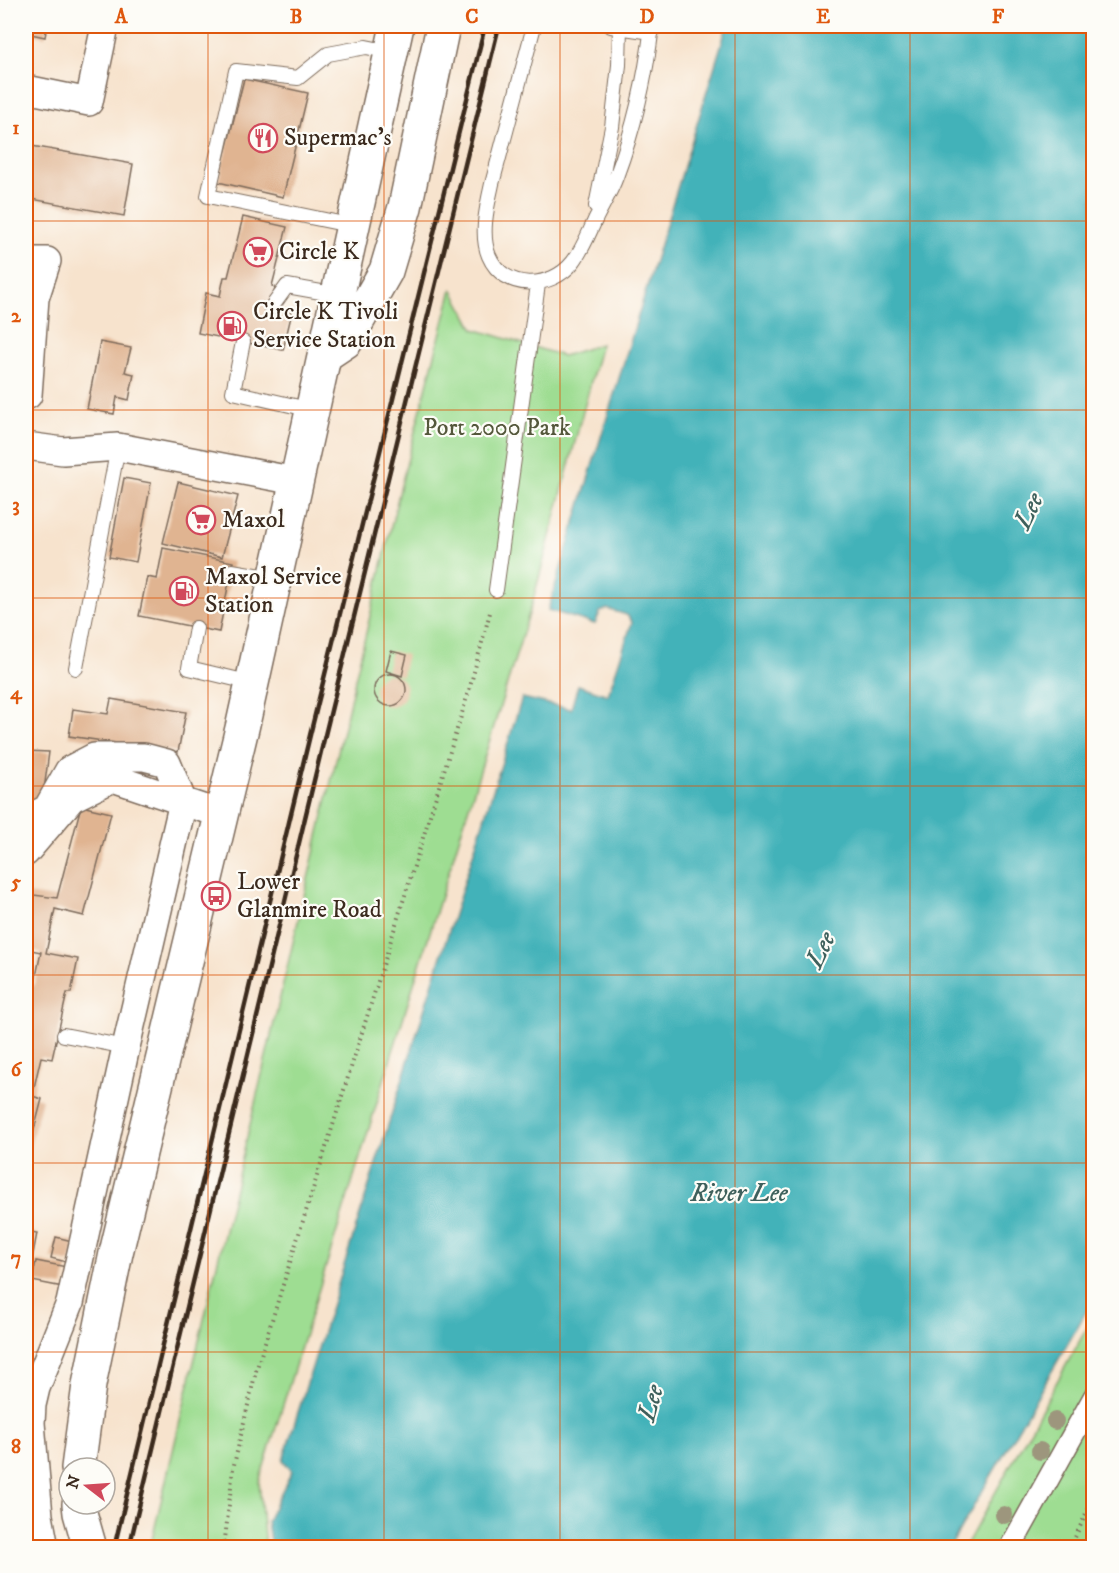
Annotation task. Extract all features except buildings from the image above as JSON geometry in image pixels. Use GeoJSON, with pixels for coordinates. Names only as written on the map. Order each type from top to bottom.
{"type":"FeatureCollection","features":[{"type":"Feature","properties":{"kind":"highway"},"geometry":{"type":"LineString","coordinates":[[325,356],[346,341],[386,272],[405,207],[443,26]]}},
{"type":"Feature","properties":{"kind":"highway"},"geometry":{"type":"LineString","coordinates":[[80,1456],[88,1394],[116,1254],[252,683],[394,39]]}},
{"type":"Feature","properties":{"kind":"highway"},"geometry":{"type":"LineString","coordinates":[[81,1516],[90,1548]]}},
{"type":"Feature","properties":{"kind":"street"},"geometry":{"type":"LineString","coordinates":[[26,89],[89,102],[105,26]]}},
{"type":"Feature","properties":{"kind":"street"},"geometry":{"type":"LineString","coordinates":[[26,261],[47,261],[35,298],[28,395]]}},
{"type":"Feature","properties":{"kind":"street"},"geometry":{"type":"LineString","coordinates":[[26,446],[63,451],[118,447],[296,481]]}},
{"type":"Feature","properties":{"kind":"street"},"geometry":{"type":"LineString","coordinates":[[26,819],[47,809],[69,770],[94,757],[144,758],[167,763],[183,802],[70,1303],[36,1388],[32,1405],[29,1442],[45,1548]]}},
{"type":"Feature","properties":{"kind":"street"},"geometry":{"type":"LineString","coordinates":[[26,852],[72,798],[113,778],[183,802],[221,812]]}},
{"type":"Feature","properties":{"kind":"street"},"geometry":{"type":"LineString","coordinates":[[1010,1548],[1094,1397]]}},
{"type":"Feature","properties":{"kind":"lane"},"geometry":{"type":"LineString","coordinates":[[534,26],[492,184],[487,207],[486,236],[490,258],[499,270],[518,280],[538,284],[550,281],[563,273],[582,248],[616,178],[647,62],[652,29],[617,26],[619,65],[612,127],[591,229]]}},
{"type":"Feature","properties":{"kind":"lane"},"geometry":{"type":"LineString","coordinates":[[354,226],[208,196],[236,71],[298,78],[328,54],[394,39]]}},
{"type":"Feature","properties":{"kind":"lane"},"geometry":{"type":"LineString","coordinates":[[496,590],[538,284]]}},
{"type":"Feature","properties":{"kind":"lane"},"geometry":{"type":"LineString","coordinates":[[271,308],[287,286],[338,295]]}},
{"type":"Feature","properties":{"kind":"lane"},"geometry":{"type":"LineString","coordinates":[[243,342],[233,392],[313,410]]}},
{"type":"Feature","properties":{"kind":"lane"},"geometry":{"type":"LineString","coordinates":[[76,668],[118,447]]}},
{"type":"Feature","properties":{"kind":"lane"},"geometry":{"type":"LineString","coordinates":[[232,570],[275,578]]}},
{"type":"Feature","properties":{"kind":"lane"},"geometry":{"type":"LineString","coordinates":[[196,628],[189,668],[252,683]]}},
{"type":"Feature","properties":{"kind":"lane"},"geometry":{"type":"LineString","coordinates":[[64,1035],[126,1047]]}},
{"type":"Feature","properties":{"kind":"path"},"geometry":{"type":"LineString","coordinates":[[224,1548],[233,1469],[256,1371],[465,705],[496,590]]}},
{"type":"Feature","properties":{"kind":"path"},"geometry":{"type":"LineString","coordinates":[[1070,1548],[1094,1497]]}},
{"type":"Feature","properties":{"kind":"green space","name":"Port 2000 Park"},"geometry":{"type":"Polygon","coordinates":[[[452,289],[474,329],[563,356],[601,344],[532,604],[259,1482],[265,1547],[150,1548],[400,489],[452,289]]]}},
{"type":"Feature","properties":{"kind":"green space"},"geometry":{"type":"Polygon","coordinates":[[[1093,1317],[1093,1547],[965,1547],[1093,1317]]]}},
{"type":"Feature","properties":{"kind":"water","name":"River Lee"},"geometry":{"type":"Polygon","coordinates":[[[727,26],[1093,26],[1093,1300],[950,1547],[271,1547],[267,1521],[292,1471],[283,1460],[522,698],[571,709],[578,685],[608,695],[632,622],[627,615],[607,609],[600,612],[595,624],[548,610],[727,26]]]}},
{"type":"Feature","properties":{"kind":"railway"},"geometry":{"type":"LineString","coordinates":[[114,1548],[311,731],[485,26]]}},
{"type":"Feature","properties":{"kind":"railway"},"geometry":{"type":"LineString","coordinates":[[129,1548],[499,26]]}},
{"type":"Feature","properties":{"kind":"place","name":"Supermac's"},"geometry":{"type":"Point","coordinates":[263,138]}},
{"type":"Feature","properties":{"kind":"place","name":"Circle K"},"geometry":{"type":"Point","coordinates":[258,252]}},
{"type":"Feature","properties":{"kind":"place","name":"Circle K Tivoli Service Station"},"geometry":{"type":"Point","coordinates":[232,326]}},
{"type":"Feature","properties":{"kind":"place","name":"Maxol"},"geometry":{"type":"Point","coordinates":[201,520]}},
{"type":"Feature","properties":{"kind":"place","name":"Maxol Service Station"},"geometry":{"type":"Point","coordinates":[184,591]}},
{"type":"Feature","properties":{"kind":"place","name":"Lower Glanmire Road"},"geometry":{"type":"Point","coordinates":[216,896]}},
{"type":"Feature","properties":{"kind":"water label","name":"Lee"},"geometry":{"type":"Point","coordinates":[1029,511]}},
{"type":"Feature","properties":{"kind":"water label","name":"Lee"},"geometry":{"type":"Point","coordinates":[821,950]}},
{"type":"Feature","properties":{"kind":"water label","name":"Lee"},"geometry":{"type":"Point","coordinates":[651,1403]}}]}
